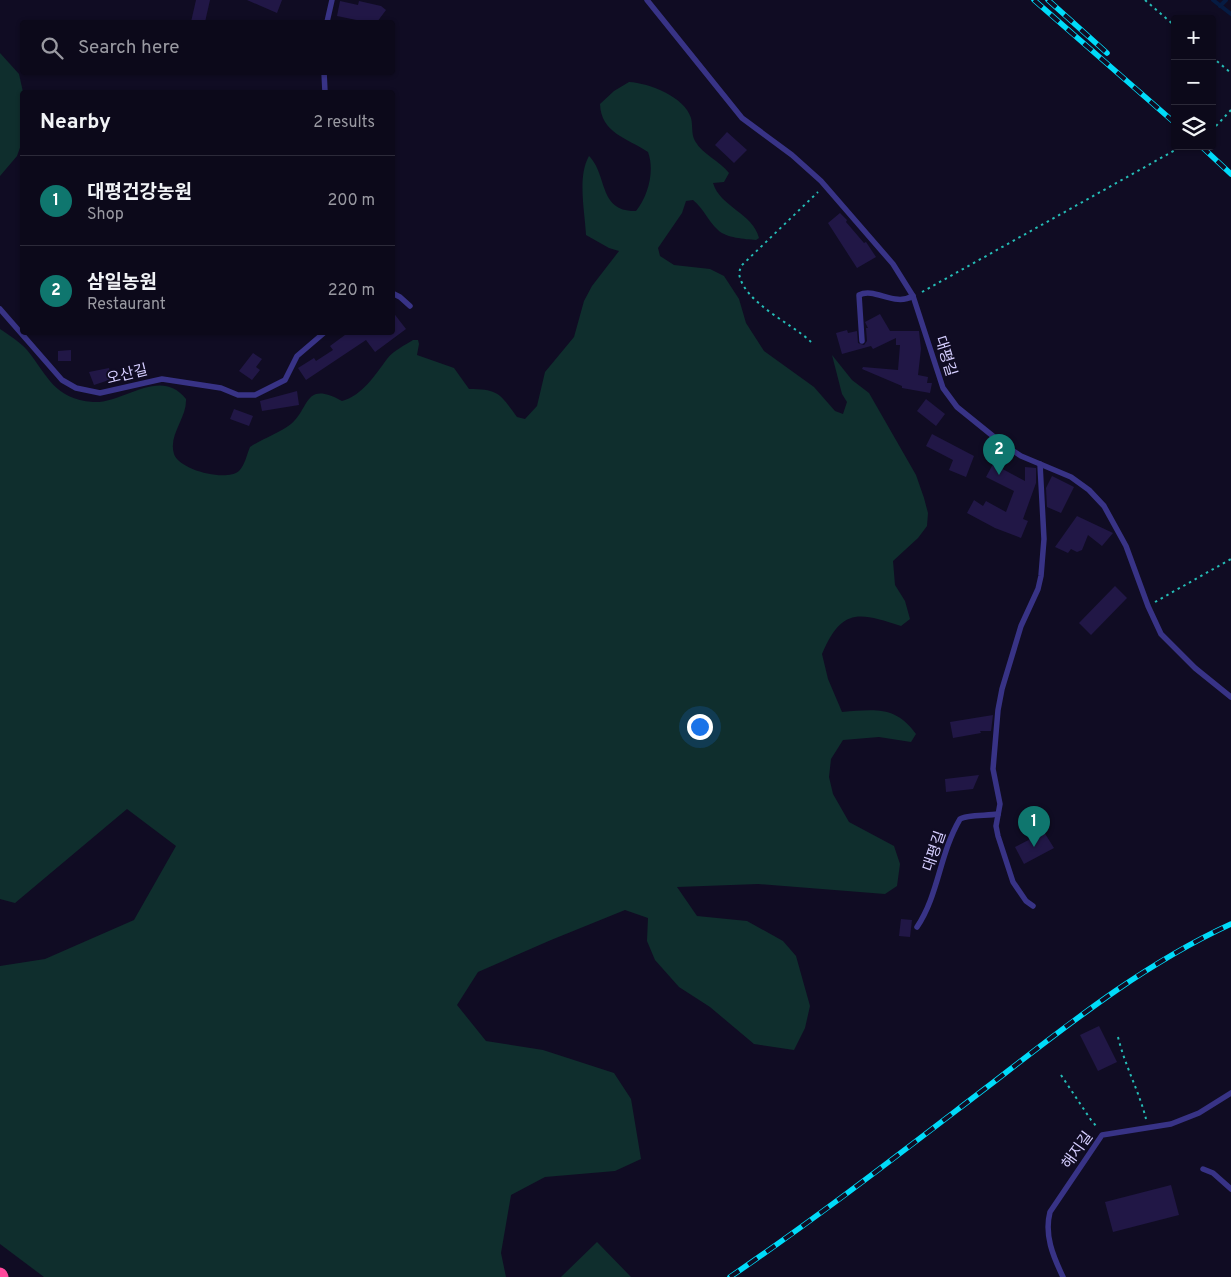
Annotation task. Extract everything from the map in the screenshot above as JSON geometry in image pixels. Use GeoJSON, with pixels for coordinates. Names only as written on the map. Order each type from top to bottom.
{"type":"FeatureCollection","features":[{"type":"Feature","properties":{"kind":"lane"},"geometry":{"type":"LineString","coordinates":[[327,20],[332,0]]}},
{"type":"Feature","properties":{"kind":"lane","name":"대평길"},"geometry":{"type":"LineString","coordinates":[[646,0],[742,118],[792,155],[825,185],[884,252],[913,296],[940,382],[950,399],[983,430],[1004,445],[1021,456],[1062,472],[1080,483],[1104,506],[1126,546],[1158,629],[1167,642],[1231,698]]}},
{"type":"Feature","properties":{"kind":"lane"},"geometry":{"type":"LineString","coordinates":[[324,75],[325,90]]}},
{"type":"Feature","properties":{"kind":"lane"},"geometry":{"type":"LineString","coordinates":[[862,341],[859,295],[866,293],[902,301],[913,296]]}},
{"type":"Feature","properties":{"kind":"lane"},"geometry":{"type":"LineString","coordinates":[[395,294],[410,306]]}},
{"type":"Feature","properties":{"kind":"lane","name":"오산길"},"geometry":{"type":"LineString","coordinates":[[0,309],[20,332]]}},
{"type":"Feature","properties":{"kind":"lane","name":"오산길"},"geometry":{"type":"LineString","coordinates":[[23,335],[62,380],[76,388],[100,393],[162,378],[221,388],[238,395],[255,395],[285,380],[297,356],[322,335]]}},
{"type":"Feature","properties":{"kind":"lane"},"geometry":{"type":"LineString","coordinates":[[1033,906],[1020,893],[1008,870],[998,836],[1000,804],[993,769],[998,710],[1002,689],[1021,626],[1038,589],[1042,565],[1044,539],[1040,464]]}},
{"type":"Feature","properties":{"kind":"lane","name":"대평길"},"geometry":{"type":"LineString","coordinates":[[917,927],[929,908],[945,849],[960,819],[964,816],[983,817],[998,814]]}},
{"type":"Feature","properties":{"kind":"lane","name":"해지길"},"geometry":{"type":"LineString","coordinates":[[1063,1277],[1051,1249],[1048,1222],[1050,1212],[1102,1135],[1105,1133],[1148,1129],[1188,1118],[1231,1094]]}},
{"type":"Feature","properties":{"kind":"lane"},"geometry":{"type":"LineString","coordinates":[[1203,1169],[1213,1173],[1231,1189]]}},
{"type":"Feature","properties":{"kind":"path"},"geometry":{"type":"LineString","coordinates":[[1145,0],[1171,23]]}},
{"type":"Feature","properties":{"kind":"path"},"geometry":{"type":"LineString","coordinates":[[1215,60],[1231,73]]}},
{"type":"Feature","properties":{"kind":"path"},"geometry":{"type":"LineString","coordinates":[[1216,126],[1231,110]]}},
{"type":"Feature","properties":{"kind":"path"},"geometry":{"type":"LineString","coordinates":[[913,296],[1175,150]]}},
{"type":"Feature","properties":{"kind":"path"},"geometry":{"type":"LineString","coordinates":[[811,342],[764,307],[745,287],[739,272],[741,266],[825,185]]}},
{"type":"Feature","properties":{"kind":"path"},"geometry":{"type":"LineString","coordinates":[[1148,606],[1231,559]]}},
{"type":"Feature","properties":{"kind":"path"},"geometry":{"type":"LineString","coordinates":[[1118,1037],[1148,1129]]}},
{"type":"Feature","properties":{"kind":"path"},"geometry":{"type":"LineString","coordinates":[[1061,1075],[1091,1120],[1105,1133]]}},
{"type":"Feature","properties":{"kind":"green space"},"geometry":{"type":"Polygon","coordinates":[[[0,53],[19,74],[23,90],[20,90],[20,148],[17,156],[0,176],[0,53]]]}},
{"type":"Feature","properties":{"kind":"green space"},"geometry":{"type":"Polygon","coordinates":[[[629,82],[646,85],[665,92],[687,110],[691,118],[693,135],[698,146],[729,173],[724,182],[713,183],[717,191],[722,198],[750,222],[756,229],[759,238],[756,240],[741,239],[721,233],[693,200],[686,201],[682,213],[658,248],[660,256],[674,265],[710,269],[724,276],[739,299],[746,323],[764,351],[814,387],[835,411],[843,414],[847,402],[842,394],[832,355],[852,380],[869,393],[916,475],[924,498],[928,513],[927,526],[918,538],[893,561],[895,585],[905,601],[910,619],[901,626],[862,617],[844,621],[829,639],[822,654],[828,679],[842,712],[883,711],[900,718],[916,734],[911,742],[879,737],[843,740],[831,759],[829,777],[833,794],[849,822],[894,846],[900,864],[897,886],[885,894],[758,884],[677,887],[697,916],[747,921],[783,941],[796,956],[810,1006],[805,1028],[794,1050],[754,1044],[710,1007],[679,987],[655,960],[647,941],[648,918],[625,910],[478,972],[457,1005],[486,1041],[543,1050],[614,1073],[631,1099],[641,1159],[615,1171],[545,1177],[511,1195],[501,1253],[506,1277],[44,1277],[0,1244],[0,966],[45,959],[134,920],[176,846],[127,809],[15,903],[0,899],[0,329],[24,347],[53,385],[69,396],[80,400],[105,401],[153,386],[165,386],[176,390],[186,399],[186,406],[173,440],[174,454],[184,465],[214,475],[233,474],[239,471],[250,447],[291,424],[314,395],[321,393],[342,401],[356,394],[368,384],[390,356],[413,340],[418,340],[417,355],[454,368],[469,389],[487,390],[498,394],[517,417],[525,419],[537,406],[545,372],[574,337],[584,301],[592,286],[619,251],[609,248],[586,235],[583,205],[583,174],[589,156],[595,164],[609,199],[615,206],[624,210],[636,211],[647,191],[651,167],[648,152],[616,134],[605,122],[601,114],[600,104],[614,91],[629,82]]]}},
{"type":"Feature","properties":{"kind":"green space"},"geometry":{"type":"Polygon","coordinates":[[[597,1242],[631,1277],[561,1277],[597,1242]]]}},
{"type":"Feature","properties":{"kind":"building"},"geometry":{"type":"Polygon","coordinates":[[[196,0],[210,0],[205,20],[191,20],[196,0]]]}},
{"type":"Feature","properties":{"kind":"building"},"geometry":{"type":"Polygon","coordinates":[[[247,0],[282,0],[277,13],[247,0]]]}},
{"type":"Feature","properties":{"kind":"building"},"geometry":{"type":"Polygon","coordinates":[[[340,1],[358,5],[359,1],[381,6],[386,10],[378,20],[356,20],[337,16],[340,1]]]}},
{"type":"Feature","properties":{"kind":"building"},"geometry":{"type":"Polygon","coordinates":[[[727,132],[747,150],[734,163],[715,145],[727,132]]]}},
{"type":"Feature","properties":{"kind":"building"},"geometry":{"type":"Polygon","coordinates":[[[840,213],[864,243],[866,242],[876,257],[857,268],[828,223],[840,213]]]}},
{"type":"Feature","properties":{"kind":"building"},"geometry":{"type":"Polygon","coordinates":[[[880,314],[890,331],[919,331],[921,349],[918,375],[928,377],[927,383],[932,383],[930,393],[902,388],[902,386],[862,369],[863,367],[898,370],[900,345],[896,345],[896,338],[873,349],[871,346],[842,354],[836,333],[847,330],[848,333],[857,331],[858,343],[864,345],[867,341],[866,328],[868,328],[865,322],[880,314]]]}},
{"type":"Feature","properties":{"kind":"building"},"geometry":{"type":"Polygon","coordinates":[[[395,315],[406,329],[375,352],[366,340],[306,380],[298,368],[314,358],[316,361],[333,350],[330,346],[345,335],[395,335],[395,315]]]}},
{"type":"Feature","properties":{"kind":"building"},"geometry":{"type":"Polygon","coordinates":[[[71,350],[71,361],[58,361],[58,351],[71,350]]]}},
{"type":"Feature","properties":{"kind":"building"},"geometry":{"type":"Polygon","coordinates":[[[253,353],[262,359],[256,367],[260,370],[252,380],[239,371],[253,353]]]}},
{"type":"Feature","properties":{"kind":"building"},"geometry":{"type":"Polygon","coordinates":[[[109,368],[112,379],[94,385],[89,372],[109,368]]]}},
{"type":"Feature","properties":{"kind":"building"},"geometry":{"type":"Polygon","coordinates":[[[297,391],[299,405],[262,411],[260,401],[297,391]]]}},
{"type":"Feature","properties":{"kind":"building"},"geometry":{"type":"Polygon","coordinates":[[[926,399],[945,414],[936,426],[917,411],[926,399]]]}},
{"type":"Feature","properties":{"kind":"building"},"geometry":{"type":"Polygon","coordinates":[[[234,409],[253,416],[249,426],[230,419],[234,409]]]}},
{"type":"Feature","properties":{"kind":"building"},"geometry":{"type":"Polygon","coordinates":[[[932,434],[974,456],[966,477],[949,470],[953,460],[926,446],[932,434]]]}},
{"type":"Feature","properties":{"kind":"building"},"geometry":{"type":"Polygon","coordinates":[[[993,464],[1025,481],[1025,467],[1036,468],[1036,483],[1023,519],[1028,521],[1021,538],[995,528],[967,513],[974,500],[983,506],[986,501],[1006,512],[1014,491],[986,477],[993,464]]]}},
{"type":"Feature","properties":{"kind":"building"},"geometry":{"type":"Polygon","coordinates":[[[1052,476],[1074,487],[1061,513],[1047,507],[1046,488],[1052,476]]]}},
{"type":"Feature","properties":{"kind":"building"},"geometry":{"type":"Polygon","coordinates":[[[1077,516],[1113,533],[1102,546],[1088,535],[1082,550],[1077,552],[1071,549],[1068,553],[1055,547],[1077,516]]]}},
{"type":"Feature","properties":{"kind":"building"},"geometry":{"type":"Polygon","coordinates":[[[1115,586],[1127,598],[1091,635],[1079,623],[1115,586]]]}},
{"type":"Feature","properties":{"kind":"building"},"geometry":{"type":"Polygon","coordinates":[[[993,715],[991,731],[980,731],[981,733],[953,738],[950,722],[993,715]]]}},
{"type":"Feature","properties":{"kind":"building"},"geometry":{"type":"Polygon","coordinates":[[[979,775],[973,789],[946,792],[945,779],[979,775]]]}},
{"type":"Feature","properties":{"kind":"building"},"geometry":{"type":"Polygon","coordinates":[[[1044,832],[1054,848],[1024,864],[1015,847],[1044,832]]]}},
{"type":"Feature","properties":{"kind":"building"},"geometry":{"type":"Polygon","coordinates":[[[901,919],[912,920],[910,937],[899,936],[901,919]]]}},
{"type":"Feature","properties":{"kind":"building"},"geometry":{"type":"Polygon","coordinates":[[[1099,1026],[1117,1062],[1098,1071],[1080,1035],[1099,1026]]]}},
{"type":"Feature","properties":{"kind":"building"},"geometry":{"type":"Polygon","coordinates":[[[1171,1185],[1179,1215],[1113,1232],[1105,1202],[1171,1185]]]}},
{"type":"Feature","properties":{"kind":"waterway"},"geometry":{"type":"LineString","coordinates":[[1213,0],[1231,14]]}},
{"type":"Feature","properties":{"kind":"waterway"},"geometry":{"type":"LineString","coordinates":[[1220,6],[1226,0]]}},
{"type":"Feature","properties":{"kind":"railway"},"geometry":{"type":"LineString","coordinates":[[1034,0],[1171,120]]}},
{"type":"Feature","properties":{"kind":"railway"},"geometry":{"type":"LineString","coordinates":[[1048,0],[1107,53]]}},
{"type":"Feature","properties":{"kind":"railway"},"geometry":{"type":"LineString","coordinates":[[1205,150],[1231,174]]}},
{"type":"Feature","properties":{"kind":"railway"},"geometry":{"type":"LineString","coordinates":[[730,1277],[831,1205],[1108,996],[1168,957],[1231,924]]}},
{"type":"Feature","properties":{"kind":"place","name":"삼일농원"},"geometry":{"type":"Point","coordinates":[999,475]}},
{"type":"Feature","properties":{"kind":"place","name":"대평건강농원"},"geometry":{"type":"Point","coordinates":[1034,847]}}]}
